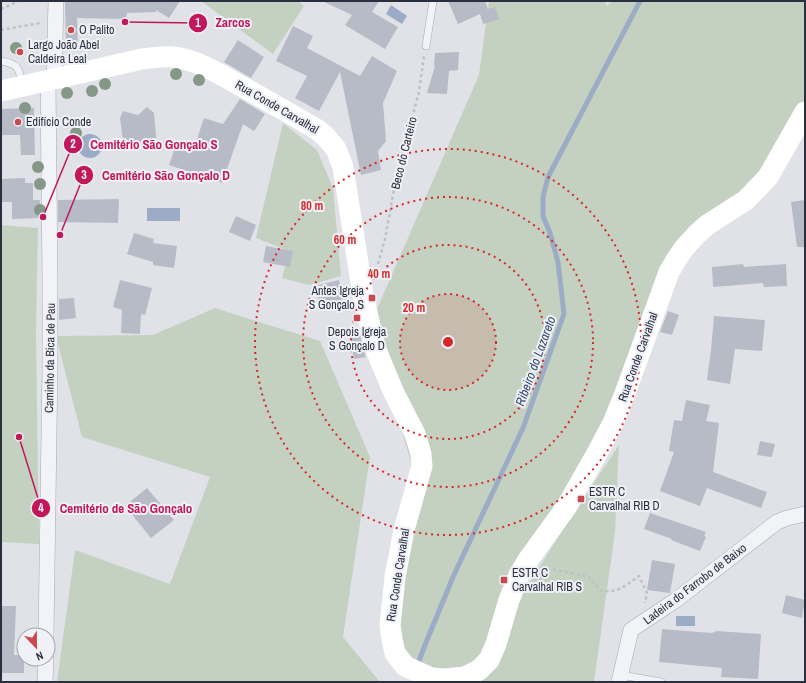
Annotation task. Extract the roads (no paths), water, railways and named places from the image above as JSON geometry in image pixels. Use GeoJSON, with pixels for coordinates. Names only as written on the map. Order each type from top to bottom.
{"type":"FeatureCollection","features":[{"type":"Feature","properties":{"kind":"main road","name":"Rua Conde Carvalhal"},"geometry":{"type":"LineString","coordinates":[[1,91],[142,59],[173,57],[206,66],[318,130],[336,149],[343,167],[363,295],[375,347],[394,393],[415,434],[421,454],[422,466],[404,530],[395,577],[390,626],[392,639],[395,653],[405,666],[431,678],[445,679],[465,677],[479,670],[488,660],[496,644],[509,600],[519,575],[567,506],[613,423],[669,272],[676,260],[697,234],[707,225],[746,200],[768,177],[805,112]]}},
{"type":"Feature","properties":{"kind":"street","name":"Caminho da Bica de Pau"},"geometry":{"type":"LineString","coordinates":[[46,627],[50,366],[51,80],[56,1]]}},
{"type":"Feature","properties":{"kind":"street","name":"Ladeira do Farrobo de Baixo"},"geometry":{"type":"LineString","coordinates":[[620,679],[631,630],[676,600],[778,522],[787,518],[805,514]]}},
{"type":"Feature","properties":{"kind":"street"},"geometry":{"type":"LineString","coordinates":[[46,667],[46,682]]}},
{"type":"Feature","properties":{"kind":"lane"},"geometry":{"type":"LineString","coordinates":[[426,46],[433,1]]}},
{"type":"Feature","properties":{"kind":"lane"},"geometry":{"type":"LineString","coordinates":[[1,61],[11,63],[16,66],[20,74],[22,86]]}},
{"type":"Feature","properties":{"kind":"lane"},"geometry":{"type":"LineString","coordinates":[[620,679],[661,682]]}},
{"type":"Feature","properties":{"kind":"water"},"geometry":{"type":"Polygon","coordinates":[[[391,5],[407,16],[402,24],[386,14],[391,5]]]}},
{"type":"Feature","properties":{"kind":"water"},"geometry":{"type":"Polygon","coordinates":[[[90,134],[95,135],[101,141],[101,151],[95,157],[90,158],[85,157],[79,151],[78,146],[79,141],[85,135],[90,134]]]}},
{"type":"Feature","properties":{"kind":"water"},"geometry":{"type":"Polygon","coordinates":[[[147,208],[180,208],[180,221],[147,221],[147,208]]]}},
{"type":"Feature","properties":{"kind":"water"},"geometry":{"type":"Polygon","coordinates":[[[676,616],[695,616],[695,626],[676,626],[676,616]]]}},
{"type":"Feature","properties":{"kind":"waterway","name":"Ribeiro do Lazareto"},"geometry":{"type":"LineString","coordinates":[[417,666],[453,577],[523,428],[564,314],[558,262],[550,233],[543,216],[543,197],[548,177],[640,1]]}},
{"type":"Feature","properties":{"kind":"place","name":"Zarcos"},"geometry":{"type":"Point","coordinates":[125,22]}},
{"type":"Feature","properties":{"kind":"place","name":"O Palito"},"geometry":{"type":"Point","coordinates":[71,30]}},
{"type":"Feature","properties":{"kind":"place","name":"Largo João Abel Caldeira Leal"},"geometry":{"type":"Point","coordinates":[20,52]}},
{"type":"Feature","properties":{"kind":"place","name":"Edifício Conde"},"geometry":{"type":"Point","coordinates":[18,122]}},
{"type":"Feature","properties":{"kind":"place","name":"Cemitério São Gonçalo S"},"geometry":{"type":"Point","coordinates":[43,217]}},
{"type":"Feature","properties":{"kind":"place","name":"Cemitério São Gonçalo D"},"geometry":{"type":"Point","coordinates":[60,235]}},
{"type":"Feature","properties":{"kind":"place","name":"Antes Igreja S Gonçalo S"},"geometry":{"type":"Point","coordinates":[372,298]}},
{"type":"Feature","properties":{"kind":"place","name":"Depois Igreja S Gonçalo D"},"geometry":{"type":"Point","coordinates":[357,318]}},
{"type":"Feature","properties":{"kind":"place","name":"Cemitério de São Gonçalo"},"geometry":{"type":"Point","coordinates":[19,437]}},
{"type":"Feature","properties":{"kind":"place","name":"ESTR C Carvalhal RIB D"},"geometry":{"type":"Point","coordinates":[581,499]}},
{"type":"Feature","properties":{"kind":"place","name":"ESTR C Carvalhal RIB S"},"geometry":{"type":"Point","coordinates":[504,580]}}]}
